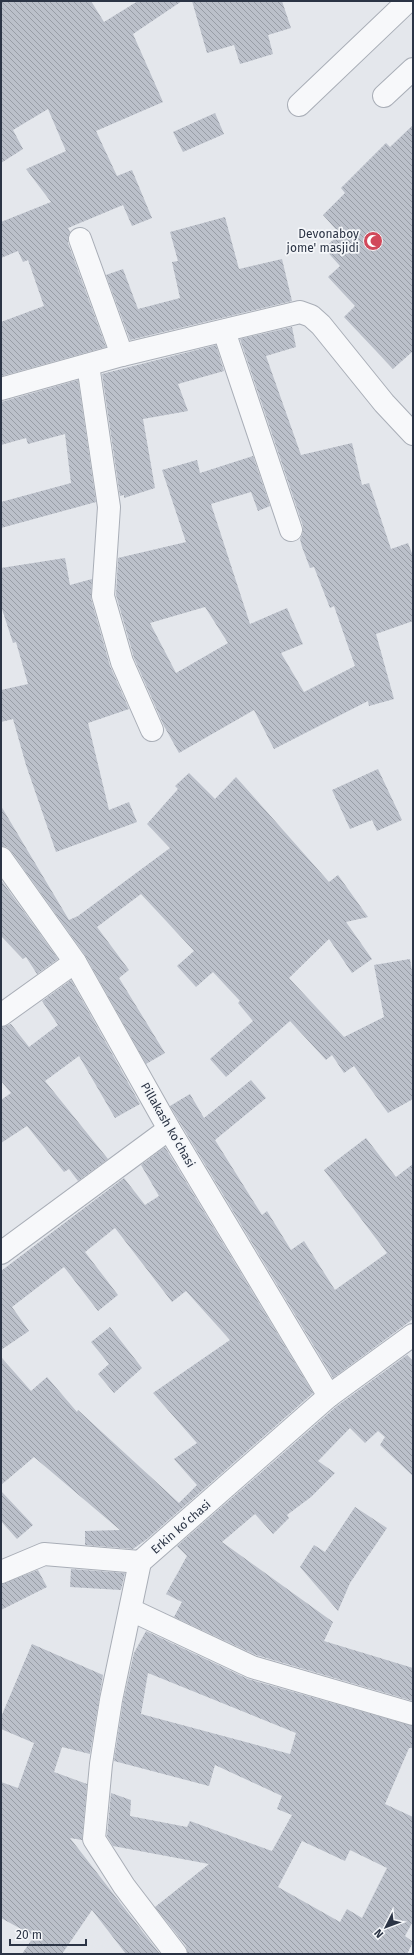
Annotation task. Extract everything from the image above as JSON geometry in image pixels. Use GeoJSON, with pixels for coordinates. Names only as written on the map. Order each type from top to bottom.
{"type":"FeatureCollection","features":[{"type":"Feature","properties":{"kind":"street"},"geometry":{"type":"LineString","coordinates":[[299,104],[403,3]]}},
{"type":"Feature","properties":{"kind":"street"},"geometry":{"type":"LineString","coordinates":[[384,96],[413,69]]}},
{"type":"Feature","properties":{"kind":"street"},"geometry":{"type":"LineString","coordinates":[[80,238],[122,355]]}},
{"type":"Feature","properties":{"kind":"street"},"geometry":{"type":"LineString","coordinates":[[1,389],[122,355],[300,312],[311,316],[321,325],[384,403],[413,434]]}},
{"type":"Feature","properties":{"kind":"street"},"geometry":{"type":"LineString","coordinates":[[224,331],[291,530]]}},
{"type":"Feature","properties":{"kind":"street"},"geometry":{"type":"LineString","coordinates":[[88,365],[109,507],[103,596],[122,662],[152,730]]}},
{"type":"Feature","properties":{"kind":"street","name":"Pillakash koʻchasi"},"geometry":{"type":"LineString","coordinates":[[1,858],[75,962],[169,1129],[329,1396]]}},
{"type":"Feature","properties":{"kind":"street"},"geometry":{"type":"LineString","coordinates":[[1,1015],[75,962]]}},
{"type":"Feature","properties":{"kind":"street"},"geometry":{"type":"LineString","coordinates":[[1,1253],[169,1129]]}},
{"type":"Feature","properties":{"kind":"street","name":"Erkin koʻchasi"},"geometry":{"type":"LineString","coordinates":[[1,1572],[44,1554],[140,1562],[329,1396],[413,1335]]}},
{"type":"Feature","properties":{"kind":"street"},"geometry":{"type":"LineString","coordinates":[[140,1562],[112,1700],[101,1764],[94,1839],[124,1886],[176,1954]]}},
{"type":"Feature","properties":{"kind":"street"},"geometry":{"type":"LineString","coordinates":[[131,1610],[252,1667],[413,1714]]}},
{"type":"Feature","properties":{"kind":"building"},"geometry":{"type":"Polygon","coordinates":[[[1,1],[91,1],[104,22],[138,1],[182,1],[133,34],[163,102],[96,131],[117,176],[132,170],[152,218],[132,226],[123,205],[68,228],[70,232],[68,243],[106,347],[2,376],[1,322],[44,306],[28,260],[23,262],[18,251],[1,258],[1,222],[51,202],[26,169],[66,151],[48,109],[13,130],[23,149],[1,163],[1,1]]]}},
{"type":"Feature","properties":{"kind":"building"},"geometry":{"type":"Polygon","coordinates":[[[192,1],[282,1],[291,28],[268,35],[273,54],[240,64],[234,45],[207,53],[192,1]]]}},
{"type":"Feature","properties":{"kind":"building"},"geometry":{"type":"Polygon","coordinates":[[[215,113],[224,134],[183,152],[173,132],[215,113]]]}},
{"type":"Feature","properties":{"kind":"building","name":"Devonaboy jome' masjidi"},"geometry":{"type":"Polygon","coordinates":[[[413,125],[413,351],[393,369],[344,317],[355,306],[328,277],[340,266],[324,248],[340,234],[323,215],[345,193],[341,188],[386,143],[390,147],[413,125]]]}},
{"type":"Feature","properties":{"kind":"building"},"geometry":{"type":"Polygon","coordinates":[[[225,217],[239,269],[282,259],[292,301],[130,340],[106,275],[123,269],[138,309],[180,298],[172,262],[178,261],[170,232],[225,217]]]}},
{"type":"Feature","properties":{"kind":"building"},"geometry":{"type":"Polygon","coordinates":[[[292,327],[296,347],[266,356],[301,455],[352,443],[362,485],[369,483],[391,549],[408,543],[413,556],[413,621],[376,634],[394,699],[369,706],[368,701],[274,749],[254,710],[179,753],[164,726],[134,658],[116,595],[118,558],[186,542],[162,470],[197,460],[200,473],[253,456],[270,506],[258,511],[251,492],[211,504],[250,624],[287,608],[303,644],[281,653],[304,692],[355,666],[334,606],[330,608],[314,567],[310,568],[302,547],[300,539],[303,533],[303,526],[240,339],[292,327]],[[205,607],[150,623],[176,673],[228,643],[205,607]]]}},
{"type":"Feature","properties":{"kind":"building"},"geometry":{"type":"Polygon","coordinates":[[[216,345],[224,371],[178,384],[188,411],[143,419],[155,488],[124,498],[124,495],[120,496],[102,374],[216,345]]]}},
{"type":"Feature","properties":{"kind":"building"},"geometry":{"type":"Polygon","coordinates":[[[78,380],[96,502],[1,528],[1,502],[71,483],[65,434],[28,444],[26,438],[1,445],[1,402],[78,380]]]}},
{"type":"Feature","properties":{"kind":"building"},"geometry":{"type":"Polygon","coordinates":[[[65,558],[70,585],[92,579],[91,599],[110,666],[129,709],[88,723],[109,810],[129,802],[137,822],[56,852],[26,765],[13,719],[1,722],[1,690],[28,684],[16,642],[13,643],[1,606],[1,568],[65,558]]]}},
{"type":"Feature","properties":{"kind":"building"},"geometry":{"type":"Polygon","coordinates":[[[378,769],[402,820],[377,831],[372,820],[350,829],[332,790],[378,769]]]}},
{"type":"Feature","properties":{"kind":"building"},"geometry":{"type":"Polygon","coordinates":[[[189,773],[215,799],[236,777],[329,882],[338,875],[368,917],[346,922],[372,959],[352,973],[329,939],[289,978],[344,1037],[384,1017],[374,965],[410,959],[413,978],[413,1099],[388,1113],[354,1066],[344,1073],[332,1055],[326,1060],[290,1021],[226,1077],[210,1059],[253,1021],[238,1003],[240,1001],[213,972],[196,987],[177,966],[194,951],[141,894],[97,927],[129,970],[119,978],[165,1053],[146,1064],[85,955],[11,851],[7,847],[1,846],[1,806],[69,920],[78,916],[170,848],[147,824],[178,789],[175,786],[189,773]]]}},
{"type":"Feature","properties":{"kind":"building"},"geometry":{"type":"Polygon","coordinates":[[[1,880],[58,959],[37,974],[26,957],[23,959],[1,936],[1,880]]]}},
{"type":"Feature","properties":{"kind":"building"},"geometry":{"type":"Polygon","coordinates":[[[71,980],[140,1104],[115,1118],[79,1056],[45,1081],[108,1159],[78,1181],[69,1169],[64,1172],[27,1126],[1,1143],[1,1100],[11,1093],[1,1081],[1,1027],[11,1024],[29,1047],[58,1025],[42,1001],[71,980]]]}},
{"type":"Feature","properties":{"kind":"building"},"geometry":{"type":"Polygon","coordinates":[[[251,1080],[266,1098],[215,1140],[262,1215],[267,1211],[291,1250],[304,1241],[335,1290],[387,1253],[324,1170],[366,1138],[396,1177],[413,1164],[413,1319],[333,1378],[170,1106],[190,1094],[204,1118],[251,1080]]]}},
{"type":"Feature","properties":{"kind":"building"},"geometry":{"type":"Polygon","coordinates":[[[165,1147],[313,1393],[147,1539],[133,1549],[85,1545],[85,1531],[120,1530],[34,1457],[1,1485],[1,1357],[31,1391],[47,1377],[77,1412],[78,1410],[179,1503],[197,1485],[174,1459],[197,1443],[153,1393],[230,1340],[186,1291],[172,1302],[115,1228],[85,1252],[118,1295],[98,1311],[64,1267],[12,1307],[29,1331],[1,1350],[1,1271],[124,1178],[145,1205],[159,1196],[141,1165],[165,1147]]]}},
{"type":"Feature","properties":{"kind":"building"},"geometry":{"type":"Polygon","coordinates":[[[110,1327],[142,1368],[114,1393],[98,1374],[109,1364],[91,1342],[110,1327]]]}},
{"type":"Feature","properties":{"kind":"building"},"geometry":{"type":"Polygon","coordinates":[[[407,1355],[413,1361],[413,1476],[380,1445],[385,1437],[378,1431],[365,1443],[350,1428],[318,1461],[335,1473],[311,1497],[287,1515],[289,1518],[273,1534],[255,1514],[222,1542],[333,1622],[324,1641],[413,1668],[413,1701],[256,1655],[174,1617],[182,1602],[166,1594],[187,1556],[177,1546],[337,1406],[407,1355]]]}},
{"type":"Feature","properties":{"kind":"building"},"geometry":{"type":"Polygon","coordinates":[[[1,1491],[33,1525],[17,1539],[1,1521],[1,1491]]]}},
{"type":"Feature","properties":{"kind":"building"},"geometry":{"type":"Polygon","coordinates":[[[355,1507],[387,1528],[350,1583],[338,1611],[300,1567],[314,1545],[325,1552],[355,1507]]]}},
{"type":"Feature","properties":{"kind":"building"},"geometry":{"type":"Polygon","coordinates":[[[71,1569],[125,1573],[121,1590],[70,1587],[71,1569]]]}},
{"type":"Feature","properties":{"kind":"building"},"geometry":{"type":"Polygon","coordinates":[[[38,1570],[47,1587],[1,1610],[1,1584],[38,1570]]]}},
{"type":"Feature","properties":{"kind":"building"},"geometry":{"type":"Polygon","coordinates":[[[146,1631],[248,1679],[413,1726],[413,1748],[409,1748],[385,1804],[413,1817],[413,1921],[405,1936],[413,1942],[407,1954],[188,1954],[186,1946],[155,1907],[209,1864],[113,1846],[107,1836],[111,1793],[131,1800],[130,1816],[187,1827],[190,1821],[272,1851],[292,1815],[277,1809],[282,1796],[215,1765],[209,1786],[114,1761],[123,1702],[134,1653],[146,1631]],[[148,1673],[141,1714],[290,1754],[296,1733],[148,1673]],[[302,1841],[278,1887],[340,1922],[347,1909],[362,1918],[387,1868],[350,1850],[345,1861],[302,1841]]]}},
{"type":"Feature","properties":{"kind":"building"},"geometry":{"type":"Polygon","coordinates":[[[32,1644],[103,1675],[90,1754],[62,1747],[54,1772],[87,1784],[82,1840],[70,1838],[160,1954],[126,1954],[92,1910],[62,1954],[22,1954],[34,1936],[1,1918],[1,1782],[18,1788],[34,1743],[1,1729],[1,1717],[32,1644]]]}},
{"type":"Feature","properties":{"kind":"place","name":"Devonaboy jome' masjidi"},"geometry":{"type":"Point","coordinates":[373,241]}}]}
